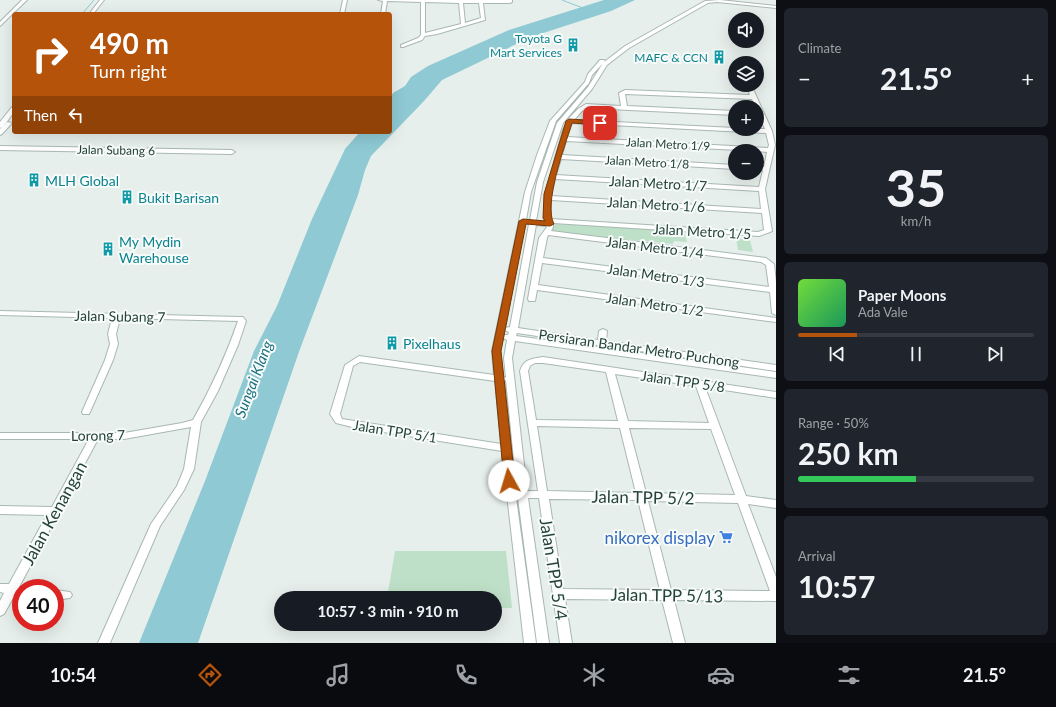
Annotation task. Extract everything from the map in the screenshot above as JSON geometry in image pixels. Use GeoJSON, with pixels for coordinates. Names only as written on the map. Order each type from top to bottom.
{"type":"FeatureCollection","features":[{"type":"Feature","properties":{"kind":"street"},"geometry":{"type":"LineString","coordinates":[[13,12],[25,0]]}},
{"type":"Feature","properties":{"kind":"street"},"geometry":{"type":"LineString","coordinates":[[93,12],[102,0]]}},
{"type":"Feature","properties":{"kind":"street"},"geometry":{"type":"LineString","coordinates":[[98,12],[107,0]]}},
{"type":"Feature","properties":{"kind":"street"},"geometry":{"type":"LineString","coordinates":[[342,12],[345,0]]}},
{"type":"Feature","properties":{"kind":"street"},"geometry":{"type":"LineString","coordinates":[[380,0],[481,2],[510,1]]}},
{"type":"Feature","properties":{"kind":"street"},"geometry":{"type":"LineString","coordinates":[[383,12],[385,0]]}},
{"type":"Feature","properties":{"kind":"street"},"geometry":{"type":"LineString","coordinates":[[530,643],[510,494],[496,351],[528,192],[553,121],[587,82],[599,64],[628,42],[680,13],[710,0],[776,6]]}},
{"type":"Feature","properties":{"kind":"street"},"geometry":{"type":"LineString","coordinates":[[543,643],[522,494],[509,380],[508,358],[536,225],[540,182],[560,123],[590,88],[601,69],[627,47],[710,0]]}},
{"type":"Feature","properties":{"kind":"street"},"geometry":{"type":"LineString","coordinates":[[719,0],[776,6]]}},
{"type":"Feature","properties":{"kind":"street"},"geometry":{"type":"LineString","coordinates":[[423,1],[423,35]]}},
{"type":"Feature","properties":{"kind":"street"},"geometry":{"type":"LineString","coordinates":[[461,1],[463,24]]}},
{"type":"Feature","properties":{"kind":"street"},"geometry":{"type":"LineString","coordinates":[[403,46],[420,39],[423,35],[483,19],[481,2]]}},
{"type":"Feature","properties":{"kind":"street"},"geometry":{"type":"LineString","coordinates":[[0,25],[12,13]]}},
{"type":"Feature","properties":{"kind":"street"},"geometry":{"type":"LineString","coordinates":[[624,108],[623,92],[754,97]]}},
{"type":"Feature","properties":{"kind":"street"},"geometry":{"type":"LineString","coordinates":[[752,92],[755,100]]}},
{"type":"Feature","properties":{"kind":"street"},"geometry":{"type":"LineString","coordinates":[[532,299],[543,238],[549,227],[547,218],[548,198],[569,121],[586,106],[728,113]]}},
{"type":"Feature","properties":{"kind":"street"},"geometry":{"type":"LineString","coordinates":[[0,126],[12,111]]}},
{"type":"Feature","properties":{"kind":"street"},"geometry":{"type":"LineString","coordinates":[[0,133],[12,118]]}},
{"type":"Feature","properties":{"kind":"street"},"geometry":{"type":"LineString","coordinates":[[569,121],[769,131]]}},
{"type":"Feature","properties":{"kind":"street"},"geometry":{"type":"LineString","coordinates":[[764,122],[769,131],[772,145],[762,189],[765,211]]}},
{"type":"Feature","properties":{"kind":"street","name":"Jalan Metro 1/9"},"geometry":{"type":"LineString","coordinates":[[564,139],[772,150]]}},
{"type":"Feature","properties":{"kind":"street","name":"Jalan Subang 6"},"geometry":{"type":"LineString","coordinates":[[0,148],[232,152]]}},
{"type":"Feature","properties":{"kind":"street","name":"Jalan Metro 1/8"},"geometry":{"type":"LineString","coordinates":[[559,157],[728,167]]}},
{"type":"Feature","properties":{"kind":"street","name":"Jalan Metro 1/7"},"geometry":{"type":"LineString","coordinates":[[553,177],[762,189]]}},
{"type":"Feature","properties":{"kind":"street","name":"Jalan Metro 1/6"},"geometry":{"type":"LineString","coordinates":[[548,198],[765,211]]}},
{"type":"Feature","properties":{"kind":"street","name":"Jalan Metro 1/5"},"geometry":{"type":"LineString","coordinates":[[549,227],[759,234],[768,231],[765,211]]}},
{"type":"Feature","properties":{"kind":"street"},"geometry":{"type":"LineString","coordinates":[[522,223],[549,227]]}},
{"type":"Feature","properties":{"kind":"street","name":"Jalan Metro 1/4"},"geometry":{"type":"LineString","coordinates":[[549,227],[763,260],[770,264],[772,290]]}},
{"type":"Feature","properties":{"kind":"street","name":"Jalan Metro 1/3"},"geometry":{"type":"LineString","coordinates":[[539,260],[772,290]]}},
{"type":"Feature","properties":{"kind":"street","name":"Jalan Metro 1/2"},"geometry":{"type":"LineString","coordinates":[[534,287],[776,320]]}},
{"type":"Feature","properties":{"kind":"street"},"geometry":{"type":"LineString","coordinates":[[772,290],[776,312]]}},
{"type":"Feature","properties":{"kind":"street","name":"Jalan Subang 7"},"geometry":{"type":"LineString","coordinates":[[0,314],[240,319],[242,325],[234,345],[214,391],[196,422]]}},
{"type":"Feature","properties":{"kind":"street"},"geometry":{"type":"LineString","coordinates":[[86,412],[109,360],[114,344],[112,334],[117,316]]}},
{"type":"Feature","properties":{"kind":"street","name":"Persiaran Bandar Metro Puchong"},"geometry":{"type":"LineString","coordinates":[[500,332],[513,335],[776,368]]}},
{"type":"Feature","properties":{"kind":"street"},"geometry":{"type":"LineString","coordinates":[[602,346],[603,332]]}},
{"type":"Feature","properties":{"kind":"street","name":"Persiaran Bandar Metro Puchong"},"geometry":{"type":"LineString","coordinates":[[602,346],[776,375]]}},
{"type":"Feature","properties":{"kind":"street","name":"Jalan TPP 5/1"},"geometry":{"type":"LineString","coordinates":[[505,448],[348,423],[339,421],[335,414],[349,365],[360,359],[509,380]]}},
{"type":"Feature","properties":{"kind":"street","name":"Jalan TPP 5/8"},"geometry":{"type":"LineString","coordinates":[[532,423],[524,371],[526,365],[533,361],[543,360],[776,394]]}},
{"type":"Feature","properties":{"kind":"street"},"geometry":{"type":"LineString","coordinates":[[610,370],[679,643]]}},
{"type":"Feature","properties":{"kind":"street"},"geometry":{"type":"LineString","coordinates":[[699,383],[776,592]]}},
{"type":"Feature","properties":{"kind":"street"},"geometry":{"type":"LineString","coordinates":[[104,643],[156,524],[181,487],[189,469],[196,422]]}},
{"type":"Feature","properties":{"kind":"street","name":"Lorong 7"},"geometry":{"type":"LineString","coordinates":[[0,436],[96,436],[134,434],[196,422]]}},
{"type":"Feature","properties":{"kind":"street"},"geometry":{"type":"LineString","coordinates":[[532,423],[714,426]]}},
{"type":"Feature","properties":{"kind":"street","name":"Jalan TPP 5/4"},"geometry":{"type":"LineString","coordinates":[[532,423],[566,643]]}},
{"type":"Feature","properties":{"kind":"street","name":"Jalan Kenangan"},"geometry":{"type":"LineString","coordinates":[[0,611],[96,436]]}},
{"type":"Feature","properties":{"kind":"street","name":"Jalan TPP 5/2"},"geometry":{"type":"LineString","coordinates":[[510,494],[742,499],[776,504]]}},
{"type":"Feature","properties":{"kind":"street"},"geometry":{"type":"LineString","coordinates":[[0,510],[55,511]]}},
{"type":"Feature","properties":{"kind":"street","name":"Jalan TPP 5/13"},"geometry":{"type":"LineString","coordinates":[[558,594],[776,596]]}},
{"type":"Feature","properties":{"kind":"green space"},"geometry":{"type":"Polygon","coordinates":[[[556,224],[684,231],[687,242],[674,241],[673,244],[552,231],[551,228],[556,224]]]}},
{"type":"Feature","properties":{"kind":"green space"},"geometry":{"type":"Polygon","coordinates":[[[736,238],[750,240],[753,252],[738,250],[736,238]]]}},
{"type":"Feature","properties":{"kind":"green space"},"geometry":{"type":"Polygon","coordinates":[[[395,551],[506,551],[512,608],[502,608],[502,591],[388,591],[395,551]]]}},
{"type":"Feature","properties":{"kind":"water","name":"Sungai Klang"},"geometry":{"type":"Polygon","coordinates":[[[604,0],[635,0],[611,11],[531,37],[442,80],[424,101],[371,156],[365,170],[358,195],[300,349],[198,643],[139,643],[205,481],[254,351],[277,306],[312,219],[345,149],[358,134],[392,134],[392,94],[405,86],[411,77],[428,66],[509,30],[604,0]]]}},
{"type":"Feature","properties":{"kind":"waterway"},"geometry":{"type":"LineString","coordinates":[[84,12],[94,0]]}},
{"type":"Feature","properties":{"kind":"waterway"},"geometry":{"type":"LineString","coordinates":[[562,0],[583,8]]}},
{"type":"Feature","properties":{"kind":"place","name":"Toyota G Mart Services"},"geometry":{"type":"Point","coordinates":[573,45]}},
{"type":"Feature","properties":{"kind":"place","name":"MAFC & CCN"},"geometry":{"type":"Point","coordinates":[719,57]}},
{"type":"Feature","properties":{"kind":"place","name":"MLH Global"},"geometry":{"type":"Point","coordinates":[34,180]}},
{"type":"Feature","properties":{"kind":"place","name":"Bukit Barisan"},"geometry":{"type":"Point","coordinates":[127,197]}},
{"type":"Feature","properties":{"kind":"place","name":"My Mydin Warehouse"},"geometry":{"type":"Point","coordinates":[108,249]}},
{"type":"Feature","properties":{"kind":"place","name":"Pixelhaus"},"geometry":{"type":"Point","coordinates":[392,343]}},
{"type":"Feature","properties":{"kind":"place","name":"nikorex display"},"geometry":{"type":"Point","coordinates":[726,537]}},
{"type":"Feature","properties":{"kind":"route"},"geometry":{"type":"LineString","coordinates":[[509,481],[497,375],[496,351],[523,221],[550,224],[547,218],[548,194],[569,121],[600,123]]}}]}
